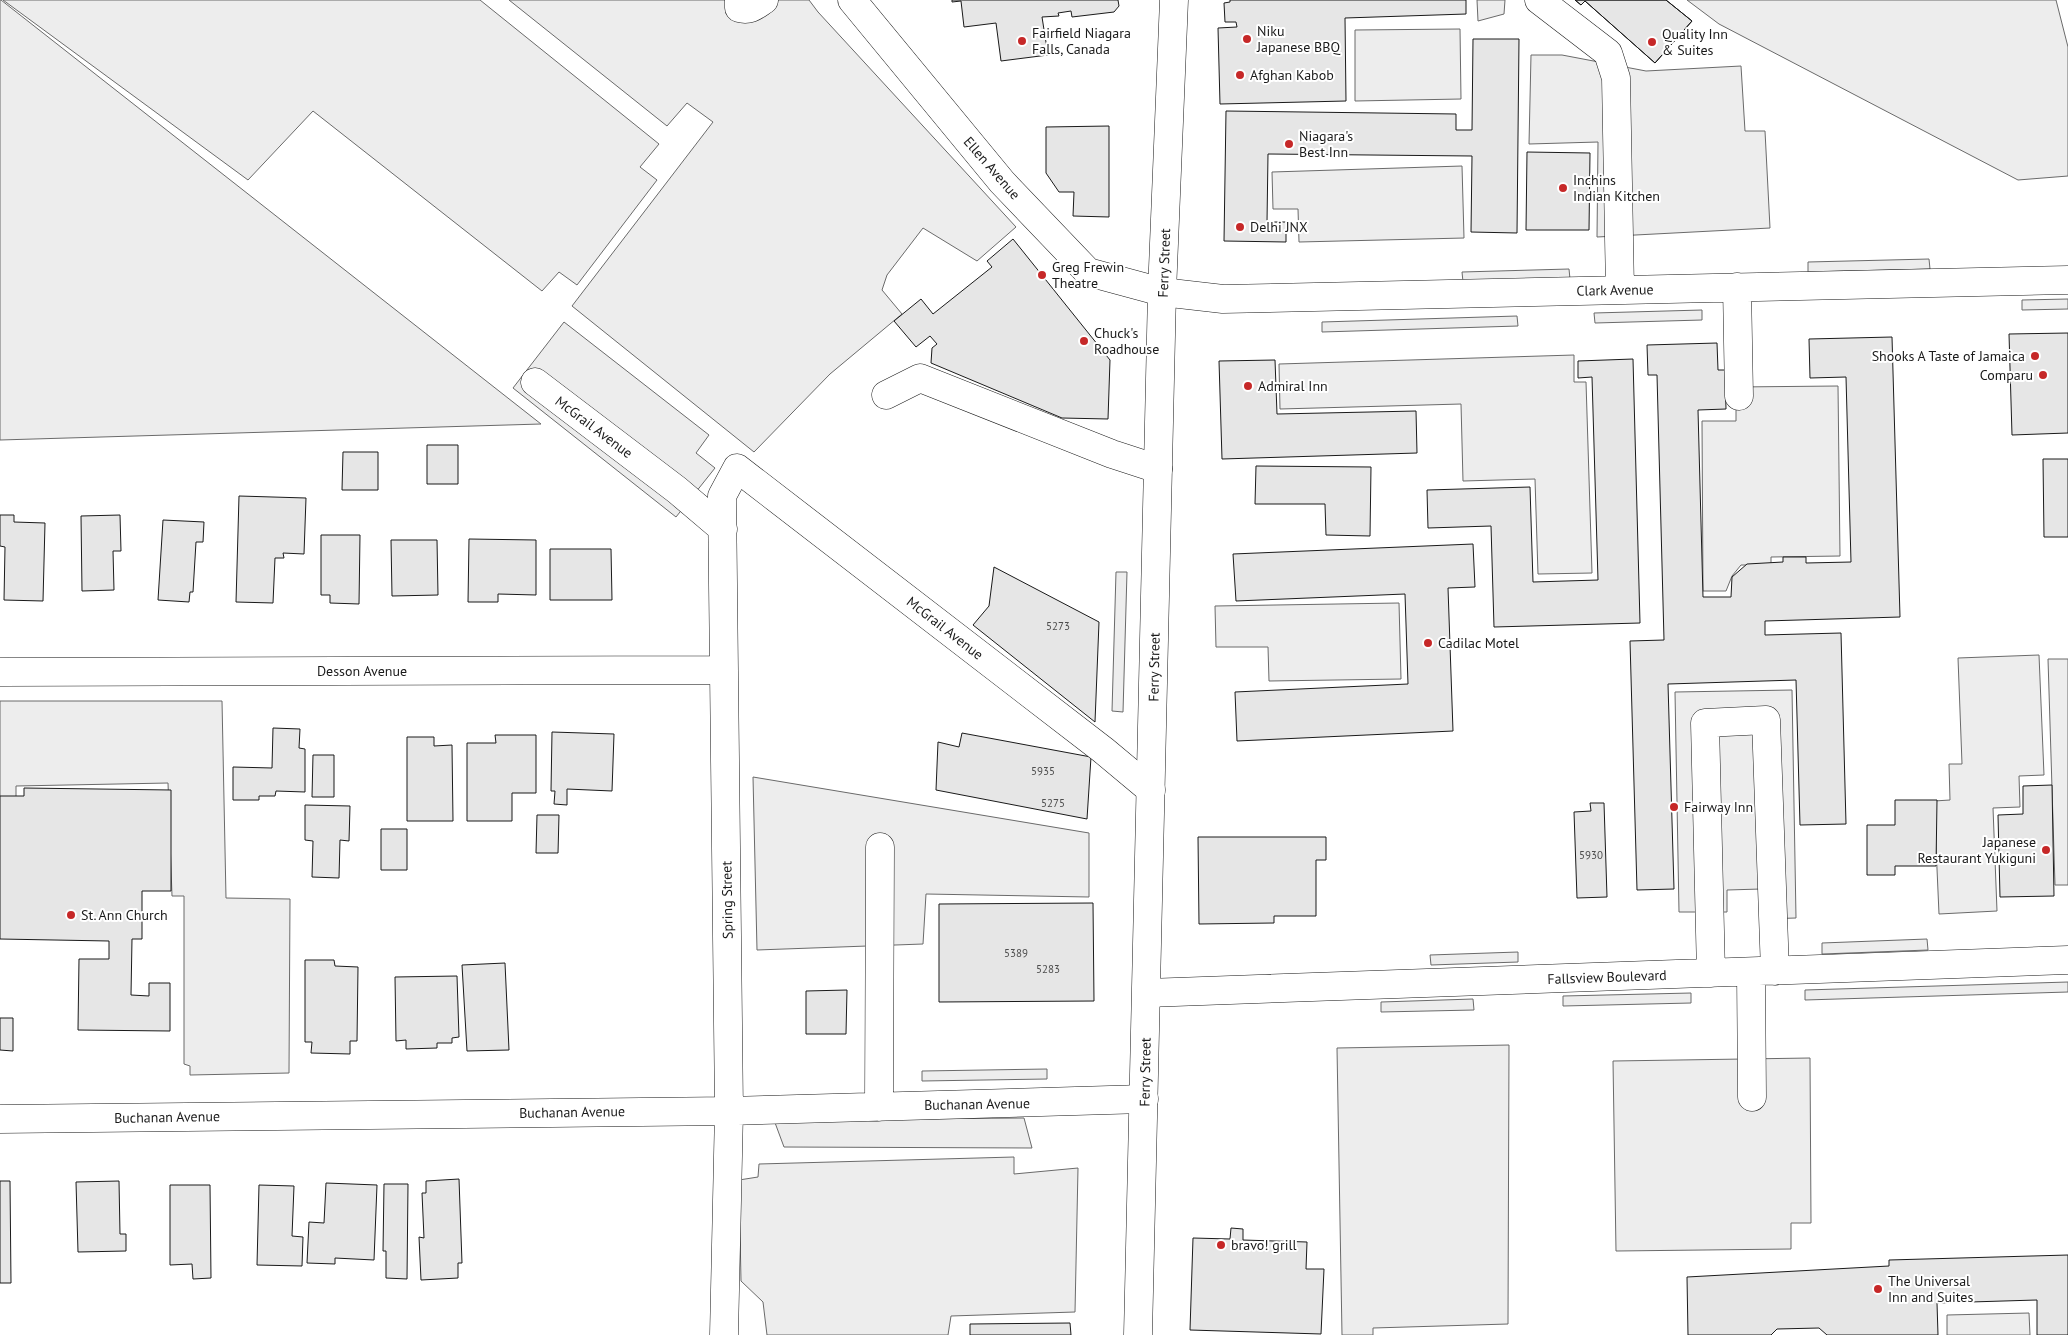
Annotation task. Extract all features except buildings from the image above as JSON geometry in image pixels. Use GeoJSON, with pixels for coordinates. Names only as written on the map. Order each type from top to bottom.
{"type":"FeatureCollection","features":[{"type":"Feature","properties":{"kind":"street"},"geometry":{"type":"LineString","coordinates":[[739,0],[739,8],[745,10],[764,0]]}},
{"type":"Feature","properties":{"kind":"street","name":"Ellen Avenue"},"geometry":{"type":"LineString","coordinates":[[852,0],[1002,182],[1088,272],[1162,292]]}},
{"type":"Feature","properties":{"kind":"street","name":"Ferry Street"},"geometry":{"type":"LineString","coordinates":[[1138,1335],[1162,292],[1174,0]]}},
{"type":"Feature","properties":{"kind":"street"},"geometry":{"type":"LineString","coordinates":[[1539,0],[1608,53],[1616,78],[1620,290]]}},
{"type":"Feature","properties":{"kind":"street","name":"Clark Avenue"},"geometry":{"type":"LineString","coordinates":[[1162,292],[1223,299],[2068,280]]}},
{"type":"Feature","properties":{"kind":"street"},"geometry":{"type":"LineString","coordinates":[[1737,287],[1739,396]]}},
{"type":"Feature","properties":{"kind":"street"},"geometry":{"type":"LineString","coordinates":[[886,395],[920,378],[1112,454],[1158,468]]}},
{"type":"Feature","properties":{"kind":"street","name":"McGrail Avenue"},"geometry":{"type":"LineString","coordinates":[[535,382],[678,490],[723,529]]}},
{"type":"Feature","properties":{"kind":"street","name":"McGrail Avenue"},"geometry":{"type":"LineString","coordinates":[[737,468],[1087,738],[1151,790]]}},
{"type":"Feature","properties":{"kind":"street","name":"Spring Street"},"geometry":{"type":"LineString","coordinates":[[724,1335],[729,1111],[722,496],[737,468]]}},
{"type":"Feature","properties":{"kind":"street","name":"Desson Avenue"},"geometry":{"type":"LineString","coordinates":[[0,672],[724,670]]}},
{"type":"Feature","properties":{"kind":"street"},"geometry":{"type":"LineString","coordinates":[[1711,973],[1705,723],[1766,720],[1763,971],[1752,1097]]}},
{"type":"Feature","properties":{"kind":"street"},"geometry":{"type":"LineString","coordinates":[[879,1107],[880,847]]}},
{"type":"Feature","properties":{"kind":"street","name":"Fallsview Boulevard"},"geometry":{"type":"LineString","coordinates":[[1147,993],[2068,960]]}},
{"type":"Feature","properties":{"kind":"street","name":"Buchanan Avenue"},"geometry":{"type":"LineString","coordinates":[[0,1119],[729,1111],[1144,1099]]}},
{"type":"Feature","properties":{"kind":"shaded area"},"geometry":{"type":"Polygon","coordinates":[[[1,0],[541,424],[0,440],[1,0]]]}},
{"type":"Feature","properties":{"kind":"shaded area"},"geometry":{"type":"Polygon","coordinates":[[[3,0],[480,0],[659,144],[640,167],[657,180],[577,285],[559,272],[542,291],[313,111],[248,180],[3,0]]]}},
{"type":"Feature","properties":{"kind":"shaded area"},"geometry":{"type":"Polygon","coordinates":[[[509,0],[809,0],[1016,227],[977,261],[923,228],[887,275],[882,290],[902,314],[830,374],[754,452],[572,306],[713,122],[687,103],[667,126],[509,0]]]}},
{"type":"Feature","properties":{"kind":"shaded area"},"geometry":{"type":"Polygon","coordinates":[[[1477,0],[1505,0],[1504,14],[1478,21],[1477,0]]]}},
{"type":"Feature","properties":{"kind":"shaded area"},"geometry":{"type":"Polygon","coordinates":[[[1687,0],[2056,0],[2068,47],[2068,176],[2018,180],[1719,24],[1687,0]]]}},
{"type":"Feature","properties":{"kind":"shaded area"},"geometry":{"type":"Polygon","coordinates":[[[1460,29],[1461,99],[1355,101],[1355,30],[1460,29]]]}},
{"type":"Feature","properties":{"kind":"shaded area"},"geometry":{"type":"Polygon","coordinates":[[[1531,55],[1562,55],[1646,71],[1741,66],[1745,131],[1765,131],[1770,228],[1597,237],[1598,142],[1529,144],[1531,55]]]}},
{"type":"Feature","properties":{"kind":"shaded area"},"geometry":{"type":"Polygon","coordinates":[[[1462,166],[1464,238],[1299,242],[1298,209],[1273,209],[1272,172],[1462,166]]]}},
{"type":"Feature","properties":{"kind":"shaded area"},"geometry":{"type":"Polygon","coordinates":[[[1929,259],[1930,269],[1808,272],[1808,262],[1929,259]]]}},
{"type":"Feature","properties":{"kind":"shaded area"},"geometry":{"type":"Polygon","coordinates":[[[1569,269],[1570,279],[1463,282],[1462,272],[1569,269]]]}},
{"type":"Feature","properties":{"kind":"shaded area"},"geometry":{"type":"Polygon","coordinates":[[[2068,299],[2068,309],[2022,310],[2022,300],[2068,299]]]}},
{"type":"Feature","properties":{"kind":"shaded area"},"geometry":{"type":"Polygon","coordinates":[[[1702,310],[1702,320],[1595,323],[1594,313],[1702,310]]]}},
{"type":"Feature","properties":{"kind":"shaded area"},"geometry":{"type":"Polygon","coordinates":[[[1517,316],[1518,326],[1322,332],[1322,322],[1517,316]]]}},
{"type":"Feature","properties":{"kind":"shaded area"},"geometry":{"type":"Polygon","coordinates":[[[564,322],[709,435],[696,453],[715,468],[676,517],[513,388],[564,322]]]}},
{"type":"Feature","properties":{"kind":"shaded area"},"geometry":{"type":"Polygon","coordinates":[[[1574,355],[1574,382],[1586,382],[1592,573],[1538,574],[1535,479],[1463,481],[1461,404],[1280,409],[1279,364],[1574,355]]]}},
{"type":"Feature","properties":{"kind":"shaded area"},"geometry":{"type":"Polygon","coordinates":[[[1838,386],[1840,556],[1771,557],[1771,565],[1741,565],[1732,576],[1726,591],[1703,591],[1702,421],[1736,421],[1736,387],[1838,386]]]}},
{"type":"Feature","properties":{"kind":"shaded area"},"geometry":{"type":"Polygon","coordinates":[[[1116,572],[1127,572],[1123,712],[1112,711],[1116,572]]]}},
{"type":"Feature","properties":{"kind":"shaded area"},"geometry":{"type":"Polygon","coordinates":[[[1399,603],[1401,679],[1269,681],[1268,647],[1216,647],[1215,606],[1399,603]]]}},
{"type":"Feature","properties":{"kind":"shaded area"},"geometry":{"type":"Polygon","coordinates":[[[2039,655],[2044,775],[2019,776],[2020,807],[1993,808],[1997,911],[1939,914],[1934,801],[1950,800],[1949,764],[1962,764],[1958,658],[2039,655]]]}},
{"type":"Feature","properties":{"kind":"shaded area"},"geometry":{"type":"Polygon","coordinates":[[[2048,659],[2068,659],[2068,885],[2055,885],[2048,659]]]}},
{"type":"Feature","properties":{"kind":"shaded area"},"geometry":{"type":"Polygon","coordinates":[[[1792,690],[1796,918],[1762,919],[1761,889],[1727,890],[1727,912],[1679,912],[1675,692],[1792,690]]]}},
{"type":"Feature","properties":{"kind":"shaded area"},"geometry":{"type":"Polygon","coordinates":[[[0,701],[222,701],[226,898],[290,899],[289,1073],[190,1075],[190,1066],[184,1064],[184,896],[172,896],[168,783],[16,786],[16,797],[0,797],[0,701]]]}},
{"type":"Feature","properties":{"kind":"shaded area"},"geometry":{"type":"Polygon","coordinates":[[[753,777],[1089,833],[1089,897],[926,894],[923,944],[757,950],[753,777]]]}},
{"type":"Feature","properties":{"kind":"shaded area"},"geometry":{"type":"Polygon","coordinates":[[[1927,939],[1928,950],[1822,954],[1822,943],[1927,939]]]}},
{"type":"Feature","properties":{"kind":"shaded area"},"geometry":{"type":"Polygon","coordinates":[[[1518,952],[1518,962],[1431,965],[1430,955],[1518,952]]]}},
{"type":"Feature","properties":{"kind":"shaded area"},"geometry":{"type":"Polygon","coordinates":[[[2068,982],[2068,992],[1805,1000],[1805,990],[2068,982]]]}},
{"type":"Feature","properties":{"kind":"shaded area"},"geometry":{"type":"Polygon","coordinates":[[[1691,993],[1691,1003],[1563,1006],[1563,996],[1691,993]]]}},
{"type":"Feature","properties":{"kind":"shaded area"},"geometry":{"type":"Polygon","coordinates":[[[1473,999],[1474,1010],[1381,1012],[1381,1002],[1473,999]]]}},
{"type":"Feature","properties":{"kind":"shaded area"},"geometry":{"type":"Polygon","coordinates":[[[1509,1045],[1508,1324],[1373,1328],[1373,1335],[1342,1335],[1337,1048],[1509,1045]]]}},
{"type":"Feature","properties":{"kind":"shaded area"},"geometry":{"type":"Polygon","coordinates":[[[1810,1058],[1811,1223],[1791,1223],[1791,1249],[1616,1251],[1613,1061],[1810,1058]]]}},
{"type":"Feature","properties":{"kind":"shaded area"},"geometry":{"type":"Polygon","coordinates":[[[1047,1069],[1047,1079],[922,1081],[922,1071],[1047,1069]]]}},
{"type":"Feature","properties":{"kind":"shaded area"},"geometry":{"type":"Polygon","coordinates":[[[1024,1118],[1032,1148],[784,1147],[774,1120],[1024,1118]]]}},
{"type":"Feature","properties":{"kind":"shaded area"},"geometry":{"type":"Polygon","coordinates":[[[1014,1157],[1014,1174],[1078,1168],[1075,1312],[951,1316],[948,1335],[767,1335],[763,1302],[741,1281],[739,1180],[758,1177],[759,1164],[1014,1157]]]}},
{"type":"Feature","properties":{"kind":"shaded area"},"geometry":{"type":"Polygon","coordinates":[[[2029,1313],[2030,1335],[1947,1335],[1947,1315],[2029,1313]]]}},
{"type":"Feature","properties":{"kind":"place","name":"Niku Japanese BBQ"},"geometry":{"type":"Point","coordinates":[1247,39]}},
{"type":"Feature","properties":{"kind":"place","name":"Fairfield Niagara Falls, Canada"},"geometry":{"type":"Point","coordinates":[1022,41]}},
{"type":"Feature","properties":{"kind":"place","name":"Quality Inn & Suites"},"geometry":{"type":"Point","coordinates":[1652,42]}},
{"type":"Feature","properties":{"kind":"place","name":"Afghan Kabob"},"geometry":{"type":"Point","coordinates":[1240,75]}},
{"type":"Feature","properties":{"kind":"place","name":"Niagara's Best Inn"},"geometry":{"type":"Point","coordinates":[1289,144]}},
{"type":"Feature","properties":{"kind":"place","name":"Inchins Indian Kitchen"},"geometry":{"type":"Point","coordinates":[1563,188]}},
{"type":"Feature","properties":{"kind":"place","name":"Delhi JNX"},"geometry":{"type":"Point","coordinates":[1240,227]}},
{"type":"Feature","properties":{"kind":"place","name":"Greg Frewin Theatre"},"geometry":{"type":"Point","coordinates":[1042,275]}},
{"type":"Feature","properties":{"kind":"place","name":"Chuck's Roadhouse"},"geometry":{"type":"Point","coordinates":[1084,341]}},
{"type":"Feature","properties":{"kind":"place","name":"Shooks A Taste of Jamaica"},"geometry":{"type":"Point","coordinates":[2035,356]}},
{"type":"Feature","properties":{"kind":"place","name":"Comparu"},"geometry":{"type":"Point","coordinates":[2043,375]}},
{"type":"Feature","properties":{"kind":"place","name":"Admiral Inn"},"geometry":{"type":"Point","coordinates":[1248,386]}},
{"type":"Feature","properties":{"kind":"place","name":"Cadilac Motel"},"geometry":{"type":"Point","coordinates":[1428,643]}},
{"type":"Feature","properties":{"kind":"place","name":"Fairway Inn"},"geometry":{"type":"Point","coordinates":[1674,807]}},
{"type":"Feature","properties":{"kind":"place","name":"Japanese Restaurant Yukiguni"},"geometry":{"type":"Point","coordinates":[2046,850]}},
{"type":"Feature","properties":{"kind":"place","name":"St. Ann Church"},"geometry":{"type":"Point","coordinates":[71,915]}},
{"type":"Feature","properties":{"kind":"place","name":"bravo! grill"},"geometry":{"type":"Point","coordinates":[1221,1245]}},
{"type":"Feature","properties":{"kind":"place","name":"The Universal Inn and Suites"},"geometry":{"type":"Point","coordinates":[1878,1289]}}]}
